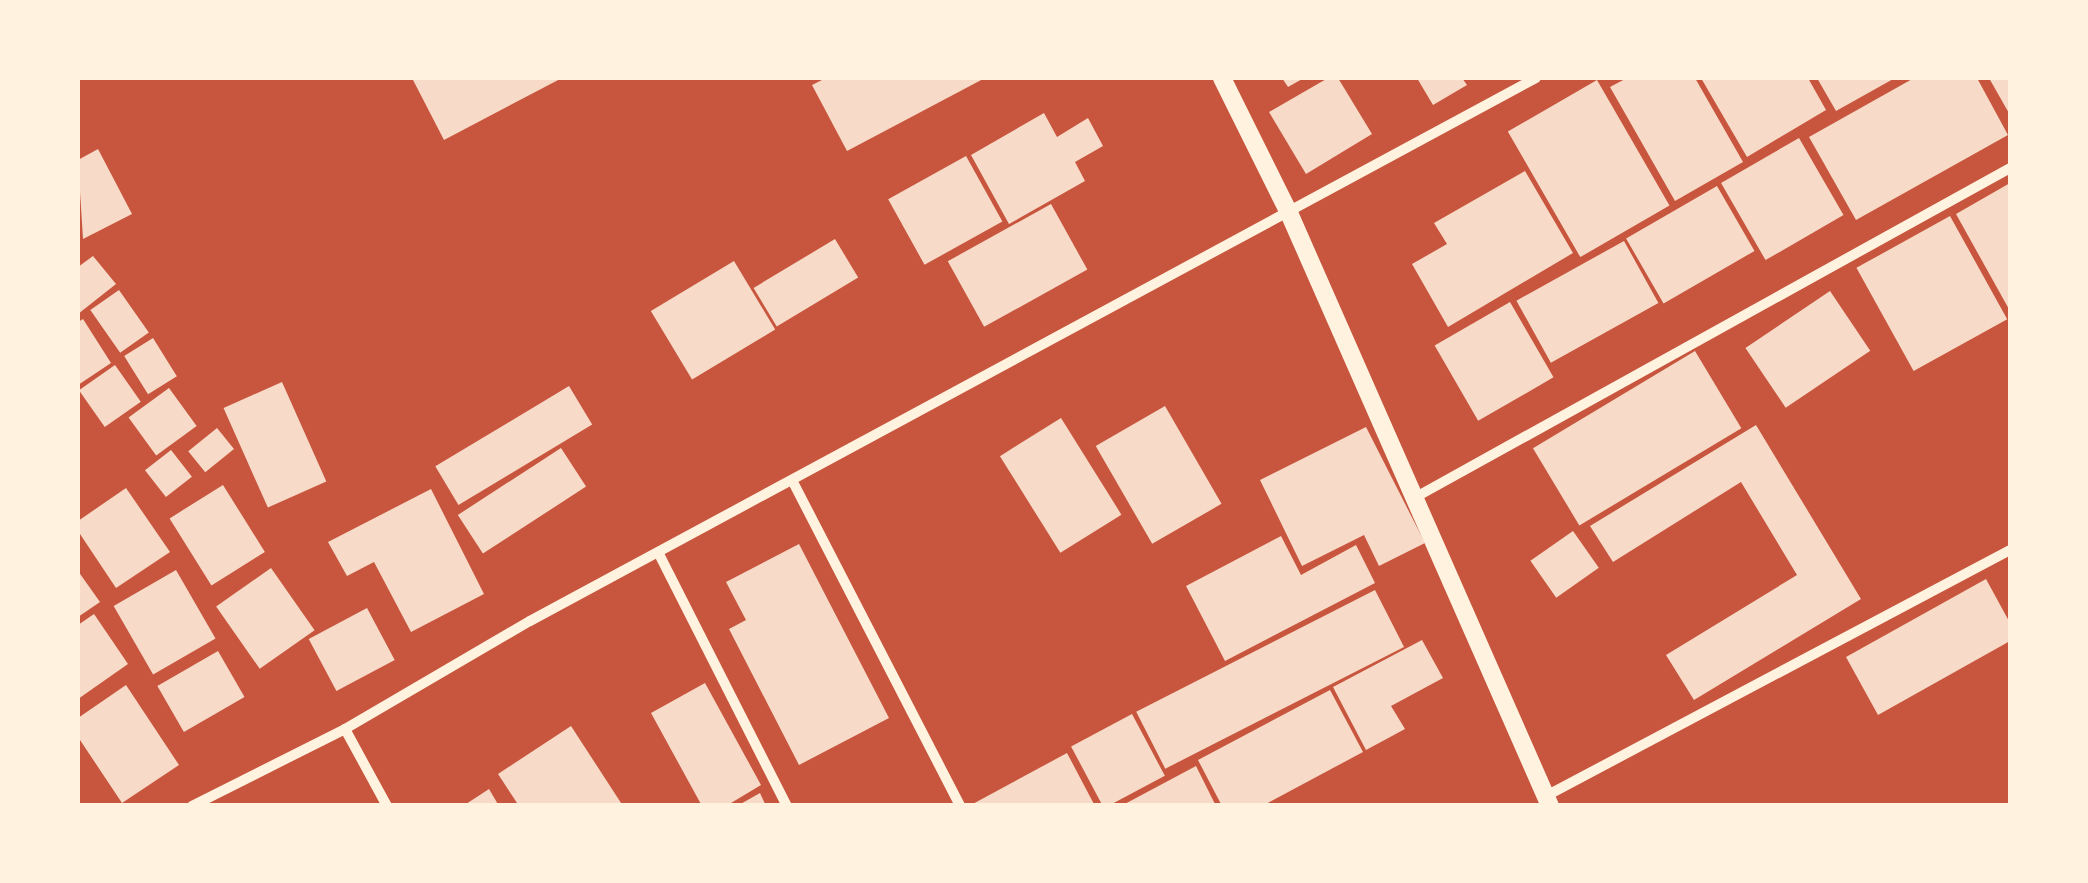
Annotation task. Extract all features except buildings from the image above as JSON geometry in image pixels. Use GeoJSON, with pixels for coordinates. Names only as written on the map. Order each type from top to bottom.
{"type":"FeatureCollection","features":[{"type":"Feature","properties":{"kind":"street"},"geometry":{"type":"LineString","coordinates":[[1222,78],[1289,213],[1548,801],[2010,550]]}},
{"type":"Feature","properties":{"kind":"street"},"geometry":{"type":"LineString","coordinates":[[192,806],[344,730],[659,554],[1536,78]]}},
{"type":"Feature","properties":{"kind":"street"},"geometry":{"type":"LineString","coordinates":[[1416,497],[2010,168]]}},
{"type":"Feature","properties":{"kind":"street"},"geometry":{"type":"LineString","coordinates":[[793,482],[960,806]]}},
{"type":"Feature","properties":{"kind":"street"},"geometry":{"type":"LineString","coordinates":[[659,554],[788,806]]}},
{"type":"Feature","properties":{"kind":"street"},"geometry":{"type":"LineString","coordinates":[[344,730],[387,806]]}}]}
